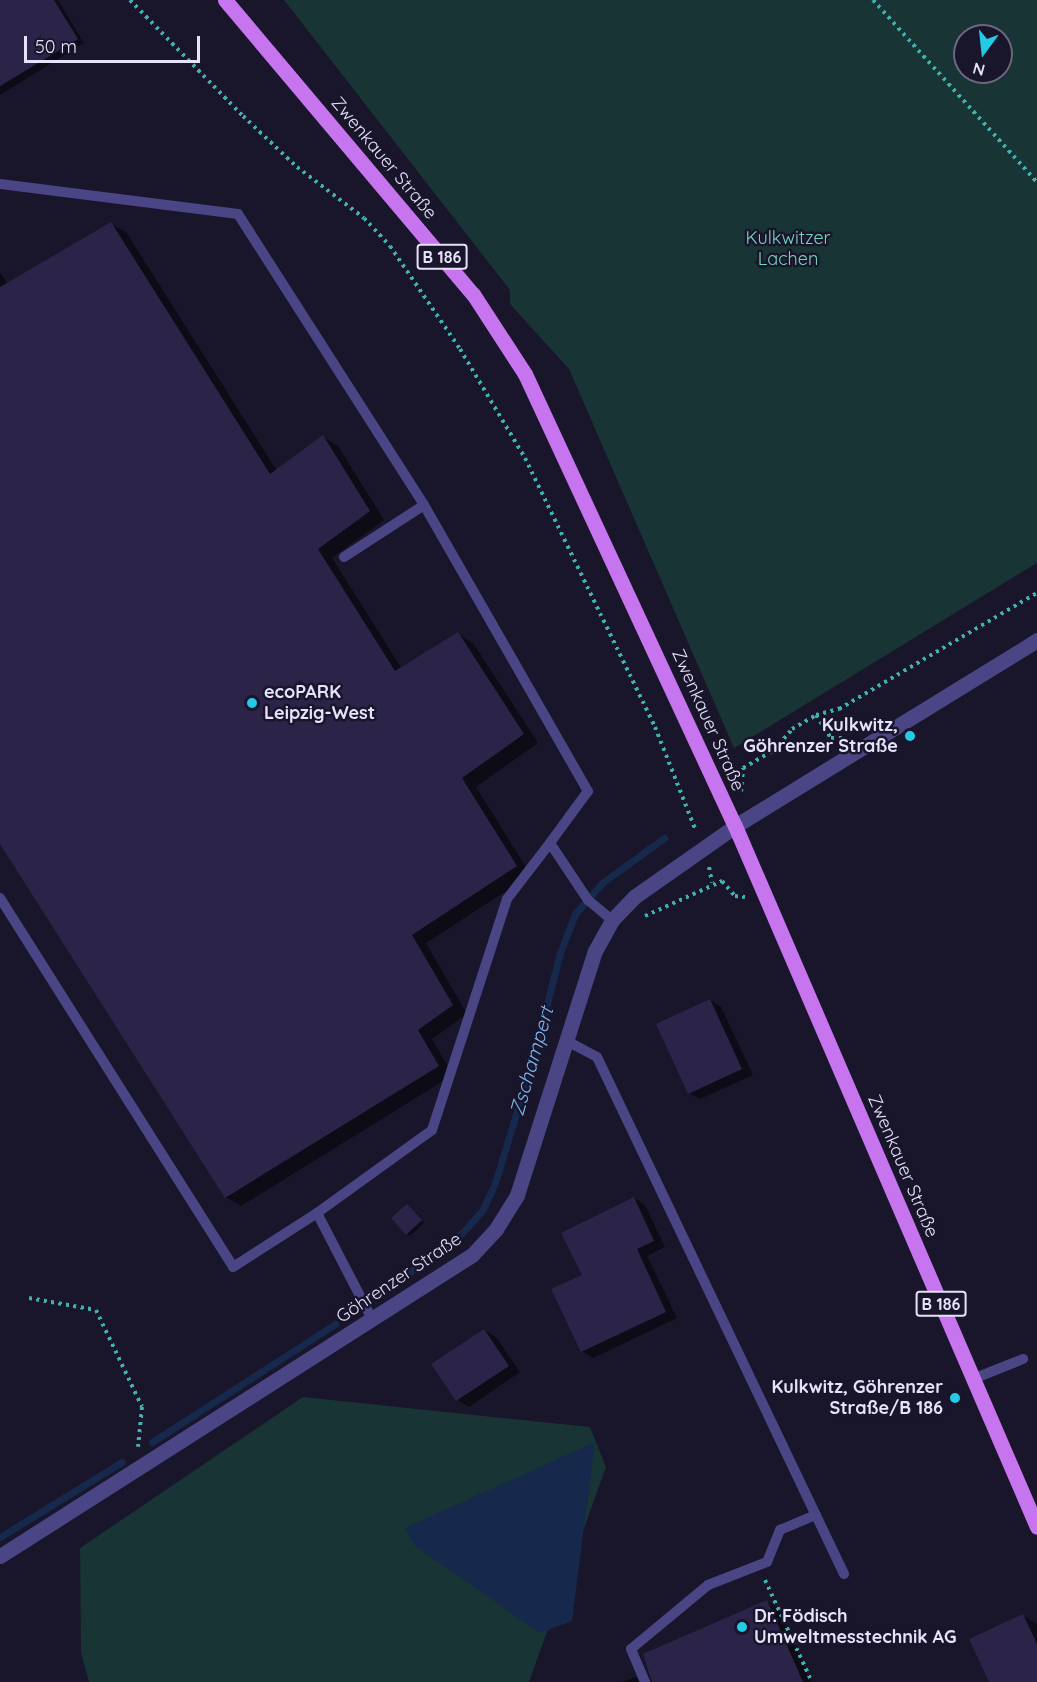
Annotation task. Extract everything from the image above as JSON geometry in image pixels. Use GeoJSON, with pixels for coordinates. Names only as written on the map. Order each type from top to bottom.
{"type":"FeatureCollection","features":[{"type":"Feature","properties":{"kind":"main road","name":"Zwenkauer Straße"},"geometry":{"type":"LineString","coordinates":[[225,0],[473,294],[525,374],[735,826],[1037,1527]]}},
{"type":"Feature","properties":{"kind":"street","name":"Göhrenzer Straße"},"geometry":{"type":"LineString","coordinates":[[0,1556],[373,1321],[472,1255],[496,1229],[517,1195],[595,951],[612,920],[634,897],[735,826],[1037,640]]}},
{"type":"Feature","properties":{"kind":"lane"},"geometry":{"type":"LineString","coordinates":[[0,184],[238,214],[424,505],[588,791],[507,898],[432,1130],[317,1213],[233,1267],[0,898]]}},
{"type":"Feature","properties":{"kind":"lane"},"geometry":{"type":"LineString","coordinates":[[344,556],[424,505]]}},
{"type":"Feature","properties":{"kind":"lane"},"geometry":{"type":"LineString","coordinates":[[550,843],[588,900],[612,920]]}},
{"type":"Feature","properties":{"kind":"lane"},"geometry":{"type":"LineString","coordinates":[[565,1040],[597,1057],[844,1574]]}},
{"type":"Feature","properties":{"kind":"lane"},"geometry":{"type":"LineString","coordinates":[[317,1213],[373,1321]]}},
{"type":"Feature","properties":{"kind":"lane"},"geometry":{"type":"LineString","coordinates":[[974,1379],[1023,1359]]}},
{"type":"Feature","properties":{"kind":"lane"},"geometry":{"type":"LineString","coordinates":[[645,1682],[631,1649],[708,1585],[767,1562],[780,1530],[816,1515]]}},
{"type":"Feature","properties":{"kind":"path"},"geometry":{"type":"LineString","coordinates":[[130,0],[251,123],[384,239],[460,349],[525,458],[650,716],[702,849],[712,884]]}},
{"type":"Feature","properties":{"kind":"path"},"geometry":{"type":"LineString","coordinates":[[873,0],[1035,172],[1037,182]]}},
{"type":"Feature","properties":{"kind":"path"},"geometry":{"type":"LineString","coordinates":[[744,768],[774,750],[792,729],[816,715],[839,709],[1037,593]]}},
{"type":"Feature","properties":{"kind":"path"},"geometry":{"type":"LineString","coordinates":[[816,715],[831,738],[849,738]]}},
{"type":"Feature","properties":{"kind":"path"},"geometry":{"type":"LineString","coordinates":[[636,922],[712,884],[727,883],[735,896],[746,897],[761,889]]}},
{"type":"Feature","properties":{"kind":"path"},"geometry":{"type":"LineString","coordinates":[[29,1298],[96,1310],[142,1407],[137,1442],[142,1465]]}},
{"type":"Feature","properties":{"kind":"path"},"geometry":{"type":"LineString","coordinates":[[758,1566],[812,1682]]}},
{"type":"Feature","properties":{"kind":"green space","name":"Kulkwitzer Lachen"},"geometry":{"type":"Polygon","coordinates":[[[284,0],[1037,0],[1037,563],[734,748],[569,369],[510,304],[510,290],[284,0]]]}},
{"type":"Feature","properties":{"kind":"green space"},"geometry":{"type":"Polygon","coordinates":[[[303,1397],[590,1427],[606,1467],[529,1682],[89,1682],[81,1653],[80,1548],[303,1397]]]}},
{"type":"Feature","properties":{"kind":"water"},"geometry":{"type":"Polygon","coordinates":[[[595,1442],[572,1621],[540,1633],[415,1546],[405,1528],[595,1442]]]}},
{"type":"Feature","properties":{"kind":"building"},"geometry":{"type":"Polygon","coordinates":[[[0,0],[54,0],[78,39],[0,86],[0,0]]]}},
{"type":"Feature","properties":{"kind":"building","name":"ecoPARK Leipzig-West"},"geometry":{"type":"Polygon","coordinates":[[[111,222],[270,474],[323,435],[370,511],[318,549],[395,671],[458,632],[524,734],[462,778],[517,866],[412,935],[453,1005],[418,1030],[439,1066],[225,1198],[0,844],[0,287],[111,222]]]}},
{"type":"Feature","properties":{"kind":"building"},"geometry":{"type":"Polygon","coordinates":[[[710,999],[742,1069],[688,1094],[656,1024],[710,999]]]}},
{"type":"Feature","properties":{"kind":"building"},"geometry":{"type":"Polygon","coordinates":[[[634,1197],[654,1241],[637,1249],[666,1312],[581,1352],[551,1289],[582,1275],[561,1233],[634,1197]]]}},
{"type":"Feature","properties":{"kind":"building"},"geometry":{"type":"Polygon","coordinates":[[[407,1204],[422,1220],[406,1235],[391,1218],[407,1204]]]}},
{"type":"Feature","properties":{"kind":"building"},"geometry":{"type":"Polygon","coordinates":[[[484,1329],[509,1366],[456,1401],[431,1364],[484,1329]]]}},
{"type":"Feature","properties":{"kind":"building","name":"Dr. Födisch Umweltmesstechnik AG"},"geometry":{"type":"Polygon","coordinates":[[[767,1600],[803,1682],[652,1682],[643,1654],[767,1600]]]}},
{"type":"Feature","properties":{"kind":"building"},"geometry":{"type":"Polygon","coordinates":[[[1023,1614],[1037,1644],[1037,1682],[989,1682],[969,1639],[1023,1614]]]}},
{"type":"Feature","properties":{"kind":"waterway","name":"Zschampert"},"geometry":{"type":"LineString","coordinates":[[394,1284],[462,1233],[482,1211],[495,1183],[533,1058],[560,953],[575,914],[602,883],[664,838]]}},
{"type":"Feature","properties":{"kind":"waterway","name":"Zschampert"},"geometry":{"type":"LineString","coordinates":[[152,1442],[335,1324]]}},
{"type":"Feature","properties":{"kind":"waterway","name":"Zschampert"},"geometry":{"type":"LineString","coordinates":[[0,1537],[122,1462]]}},
{"type":"Feature","properties":{"kind":"place","name":"ecoPARK Leipzig-West"},"geometry":{"type":"Point","coordinates":[252,703]}},
{"type":"Feature","properties":{"kind":"place","name":"Kulkwitz, Göhrenzer Straße"},"geometry":{"type":"Point","coordinates":[910,736]}},
{"type":"Feature","properties":{"kind":"place","name":"Kulkwitz, Göhrenzer Straße/B 186"},"geometry":{"type":"Point","coordinates":[955,1398]}},
{"type":"Feature","properties":{"kind":"place","name":"Dr. Födisch Umweltmesstechnik AG"},"geometry":{"type":"Point","coordinates":[742,1627]}}]}
